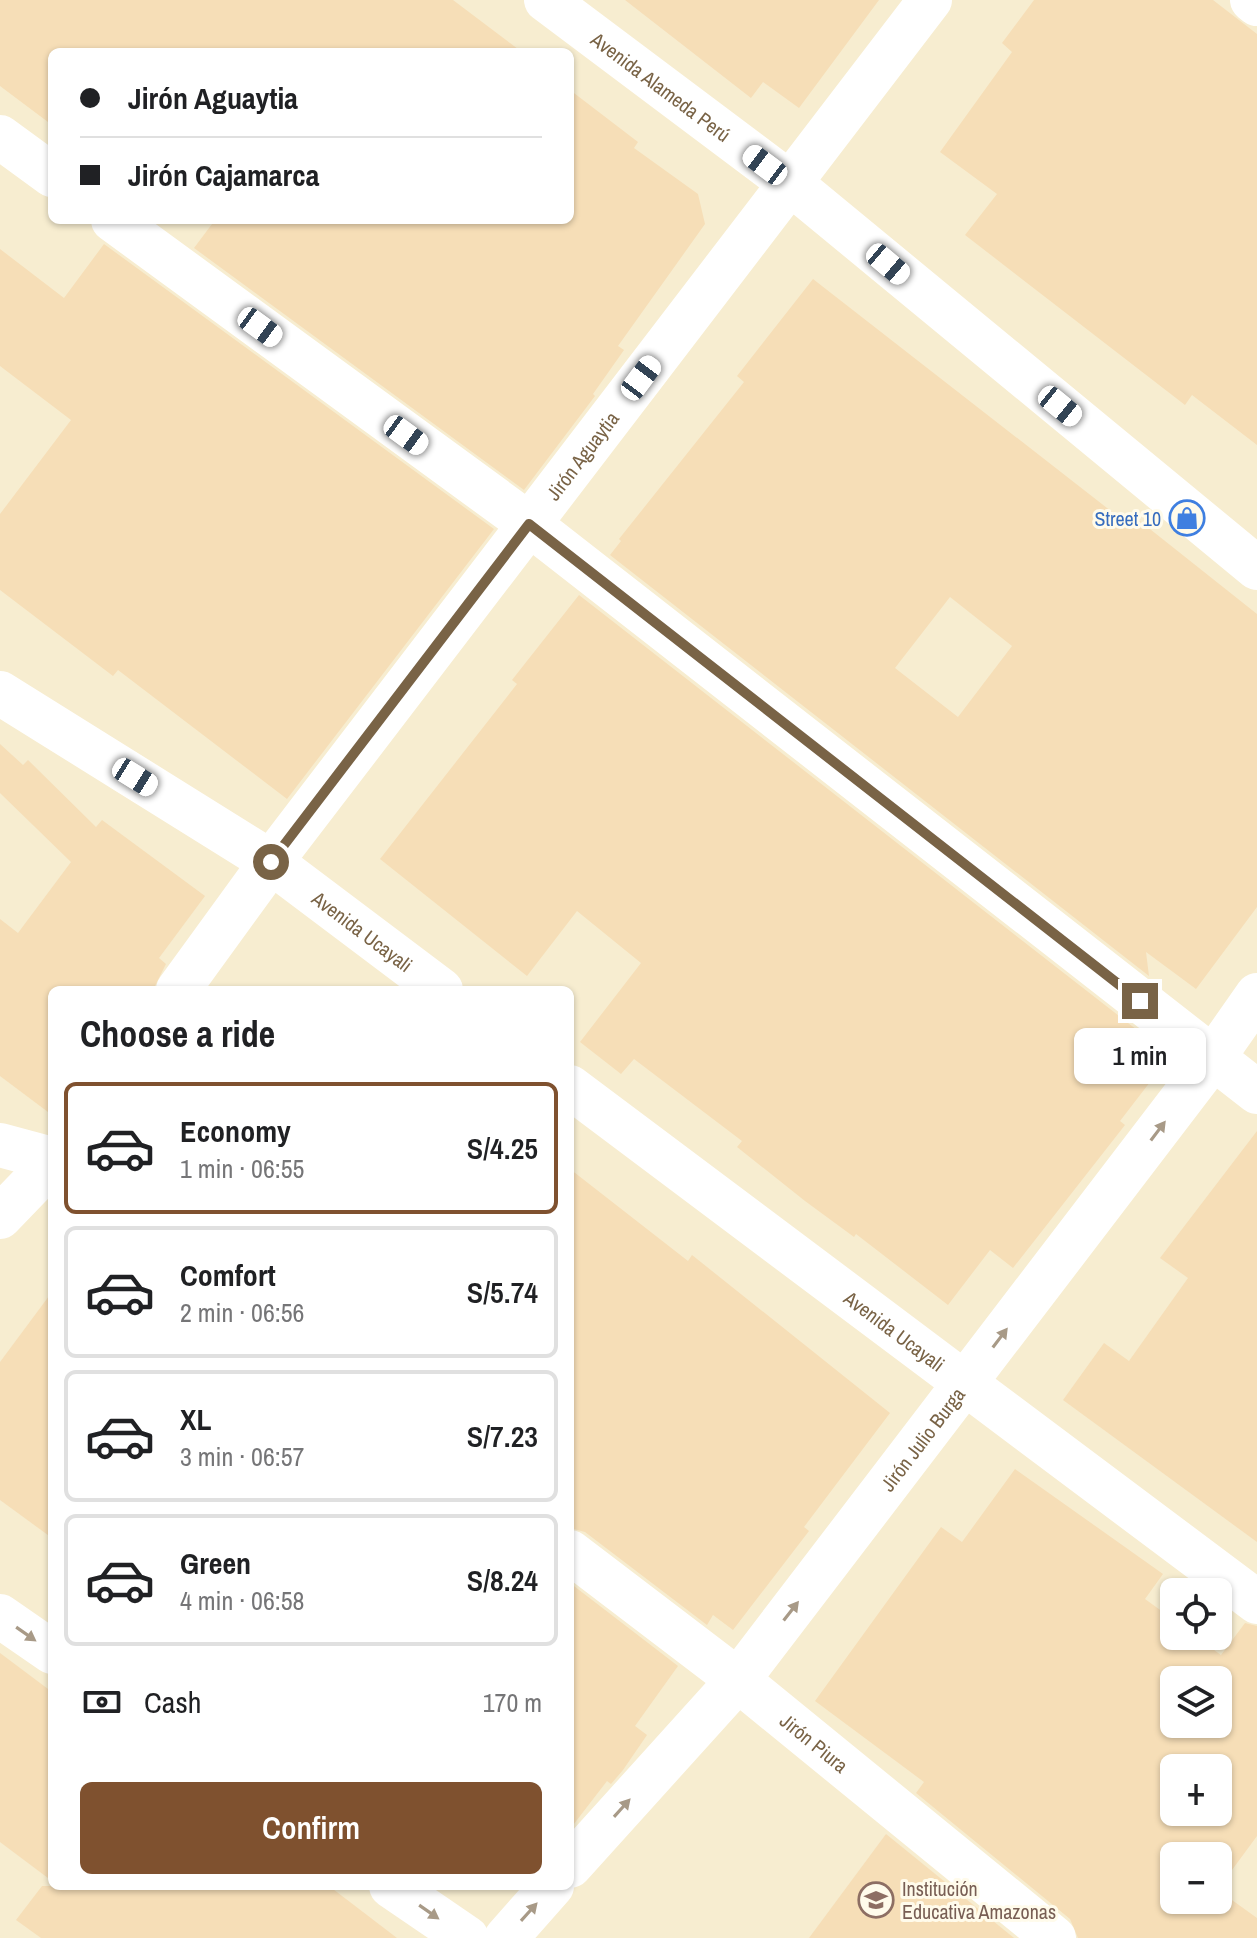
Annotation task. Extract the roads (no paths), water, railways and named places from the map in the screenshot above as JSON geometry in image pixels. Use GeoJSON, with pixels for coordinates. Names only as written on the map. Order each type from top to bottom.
{"type":"FeatureCollection","features":[{"type":"Feature","properties":{"kind":"street","name":"Avenida Alameda Perú"},"geometry":{"type":"LineString","coordinates":[[546,0],[790,183],[1257,568]]}},
{"type":"Feature","properties":{"kind":"street","name":"Jirón Aguaytia"},"geometry":{"type":"LineString","coordinates":[[181,986],[271,862],[930,0]]}},
{"type":"Feature","properties":{"kind":"street"},"geometry":{"type":"LineString","coordinates":[[1252,0],[1257,4]]}},
{"type":"Feature","properties":{"kind":"street"},"geometry":{"type":"LineString","coordinates":[[0,137],[48,172]]}},
{"type":"Feature","properties":{"kind":"street"},"geometry":{"type":"LineString","coordinates":[[118,224],[529,524],[1257,1092]]}},
{"type":"Feature","properties":{"kind":"street","name":"Avenida Ucayali"},"geometry":{"type":"LineString","coordinates":[[0,693],[271,862],[436,986]]}},
{"type":"Feature","properties":{"kind":"street","name":"Jirón Julio Burga"},"geometry":{"type":"LineString","coordinates":[[574,1862],[738,1680],[1213,1058],[1257,995]]}},
{"type":"Feature","properties":{"kind":"street","name":"Avenida Ucayali"},"geometry":{"type":"LineString","coordinates":[[574,1090],[1257,1602]]}},
{"type":"Feature","properties":{"kind":"street"},"geometry":{"type":"LineString","coordinates":[[0,1145],[48,1160]]}},
{"type":"Feature","properties":{"kind":"street"},"geometry":{"type":"LineString","coordinates":[[0,1217],[48,1165]]}},
{"type":"Feature","properties":{"kind":"street","name":"Jirón Piura"},"geometry":{"type":"LineString","coordinates":[[574,1555],[738,1680],[1054,1938]]}},
{"type":"Feature","properties":{"kind":"street"},"geometry":{"type":"LineString","coordinates":[[0,1616],[48,1649]]}},
{"type":"Feature","properties":{"kind":"street"},"geometry":{"type":"LineString","coordinates":[[397,1890],[467,1938]]}},
{"type":"Feature","properties":{"kind":"street"},"geometry":{"type":"LineString","coordinates":[[506,1938],[548,1890]]}},
{"type":"Feature","properties":{"kind":"place","name":"Street 10"},"geometry":{"type":"Point","coordinates":[1187,518]}},
{"type":"Feature","properties":{"kind":"place","name":"Institución Educativa Amazonas"},"geometry":{"type":"Point","coordinates":[876,1900]}}]}
